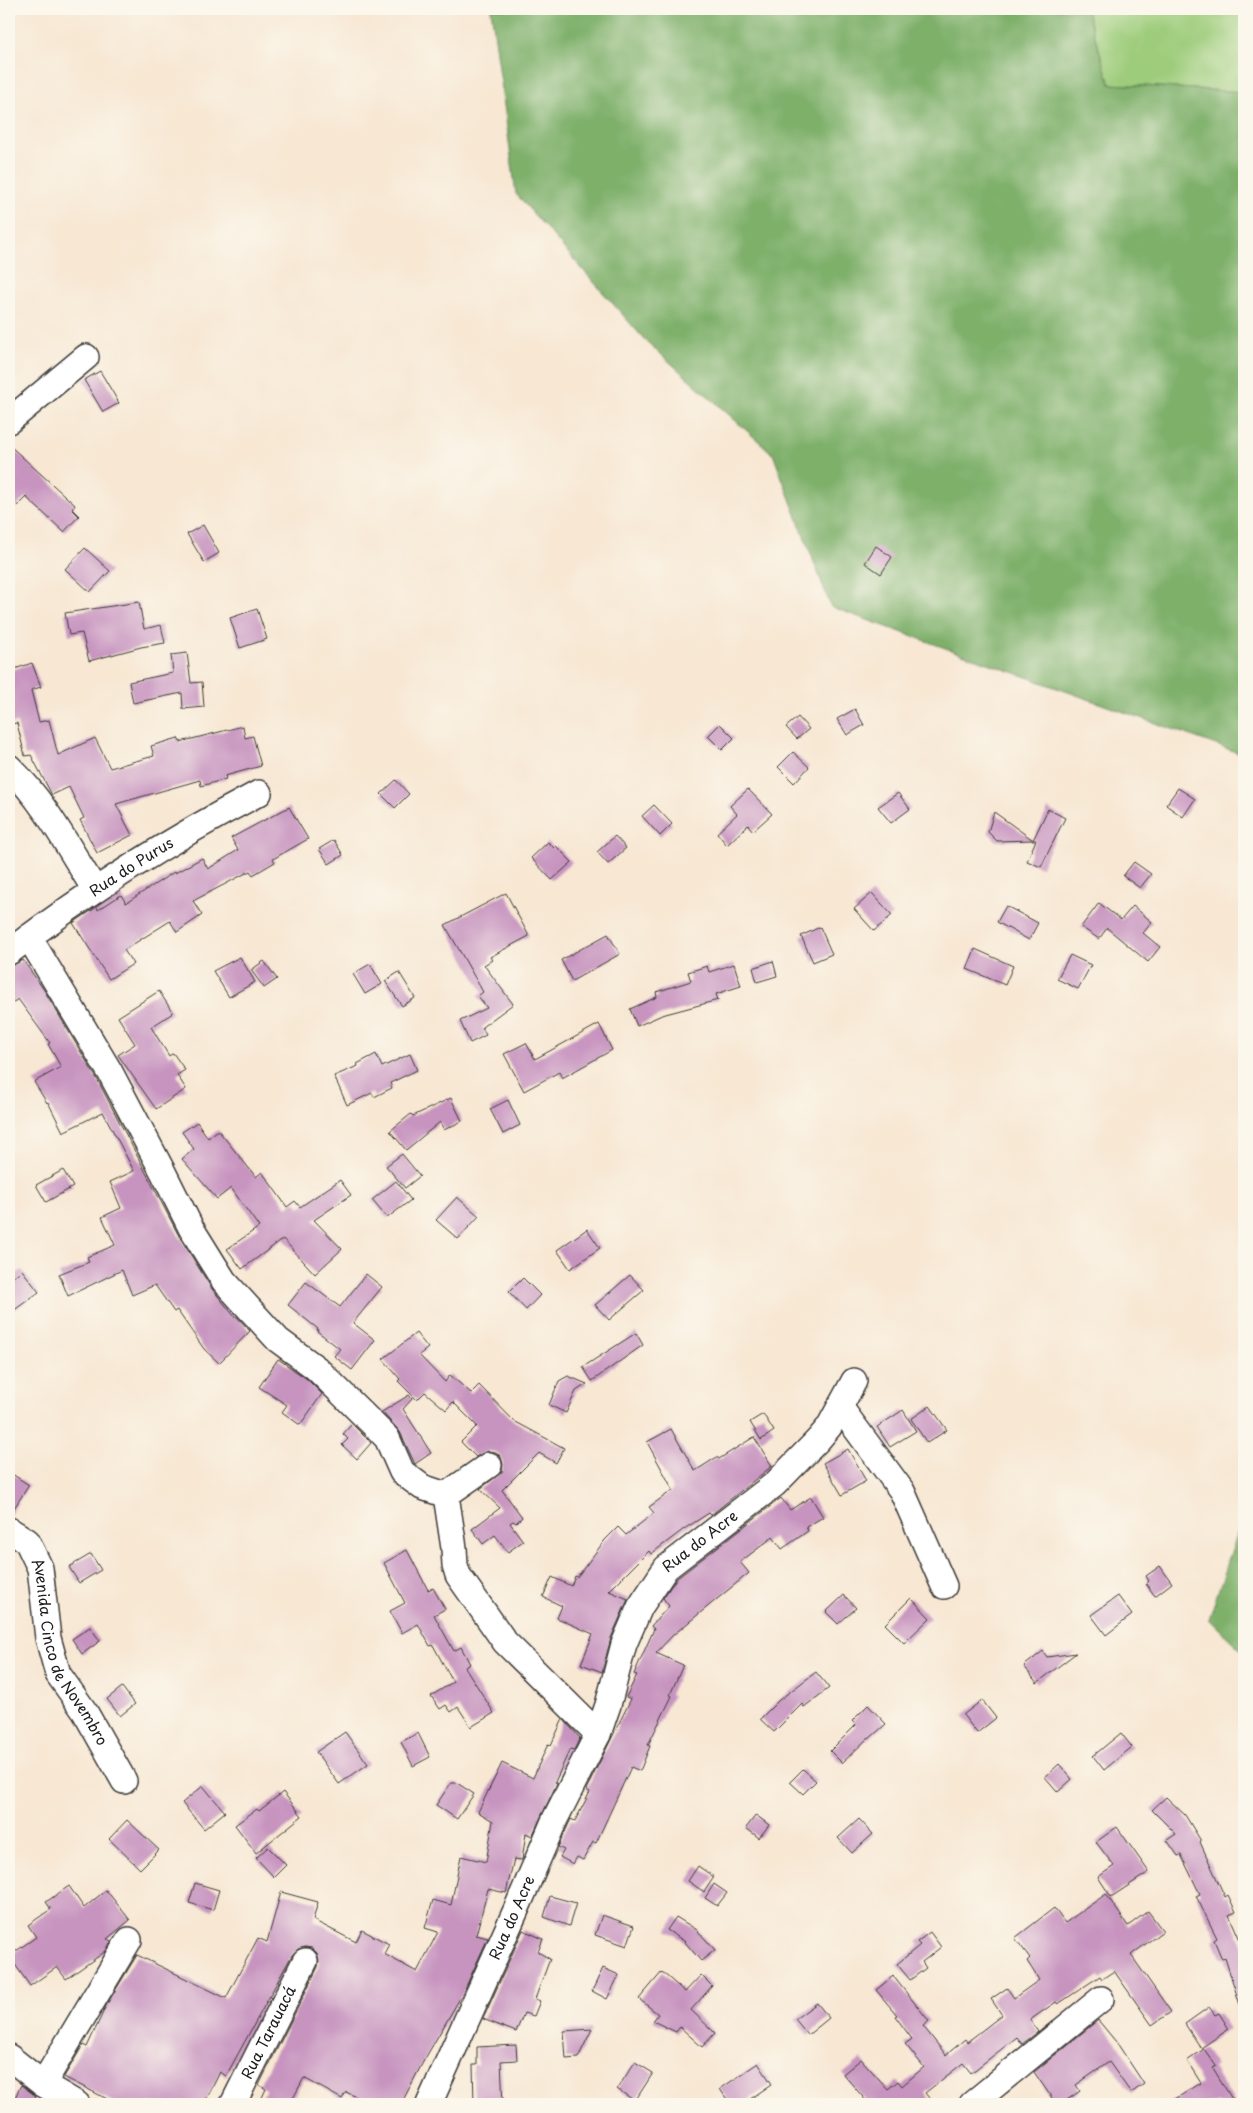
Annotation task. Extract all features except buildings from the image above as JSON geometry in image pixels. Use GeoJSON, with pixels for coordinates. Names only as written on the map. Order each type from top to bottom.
{"type":"FeatureCollection","features":[{"type":"Feature","properties":{"kind":"street"},"geometry":{"type":"LineString","coordinates":[[9,421],[86,357]]}},
{"type":"Feature","properties":{"kind":"street"},"geometry":{"type":"LineString","coordinates":[[9,767],[26,784],[49,815],[94,890]]}},
{"type":"Feature","properties":{"kind":"street","name":"Rua do Purus"},"geometry":{"type":"LineString","coordinates":[[9,952],[94,890],[196,826],[259,793]]}},
{"type":"Feature","properties":{"kind":"street"},"geometry":{"type":"LineString","coordinates":[[28,937],[110,1072],[191,1228],[224,1281],[278,1340],[316,1368],[387,1438],[402,1472],[422,1487],[446,1495]]}},
{"type":"Feature","properties":{"kind":"street","name":"Rua do Acre"},"geometry":{"type":"LineString","coordinates":[[429,2104],[555,1819],[598,1734],[608,1705],[624,1644],[640,1607],[666,1568],[775,1484],[818,1440],[840,1407],[854,1381]]}},
{"type":"Feature","properties":{"kind":"street"},"geometry":{"type":"LineString","coordinates":[[840,1407],[902,1491],[944,1586]]}},
{"type":"Feature","properties":{"kind":"street"},"geometry":{"type":"LineString","coordinates":[[446,1495],[489,1465]]}},
{"type":"Feature","properties":{"kind":"street"},"geometry":{"type":"LineString","coordinates":[[446,1495],[458,1575],[505,1642],[598,1734]]}},
{"type":"Feature","properties":{"kind":"street","name":"Avenida Cinco de Novembro"},"geometry":{"type":"LineString","coordinates":[[9,1530],[27,1541],[40,1568],[48,1638],[58,1674],[85,1712],[124,1781]]}},
{"type":"Feature","properties":{"kind":"street"},"geometry":{"type":"LineString","coordinates":[[43,2084],[129,1940]]}},
{"type":"Feature","properties":{"kind":"street","name":"Rua Tarauacá"},"geometry":{"type":"LineString","coordinates":[[233,2104],[306,1961]]}},
{"type":"Feature","properties":{"kind":"street"},"geometry":{"type":"LineString","coordinates":[[972,2104],[1102,1999]]}},
{"type":"Feature","properties":{"kind":"street"},"geometry":{"type":"LineString","coordinates":[[9,2057],[43,2084],[77,2104]]}},
{"type":"Feature","properties":{"kind":"green space"},"geometry":{"type":"Polygon","coordinates":[[[491,9],[1086,9],[1110,84],[1244,92],[1244,755],[831,607],[773,454],[645,340],[516,194],[491,9]]]}},
{"type":"Feature","properties":{"kind":"green space"},"geometry":{"type":"Polygon","coordinates":[[[1086,9],[1244,9],[1244,92],[1110,84],[1086,9]]]}},
{"type":"Feature","properties":{"kind":"green space"},"geometry":{"type":"Polygon","coordinates":[[[1244,1513],[1244,1653],[1209,1619],[1244,1513]]]}}]}
